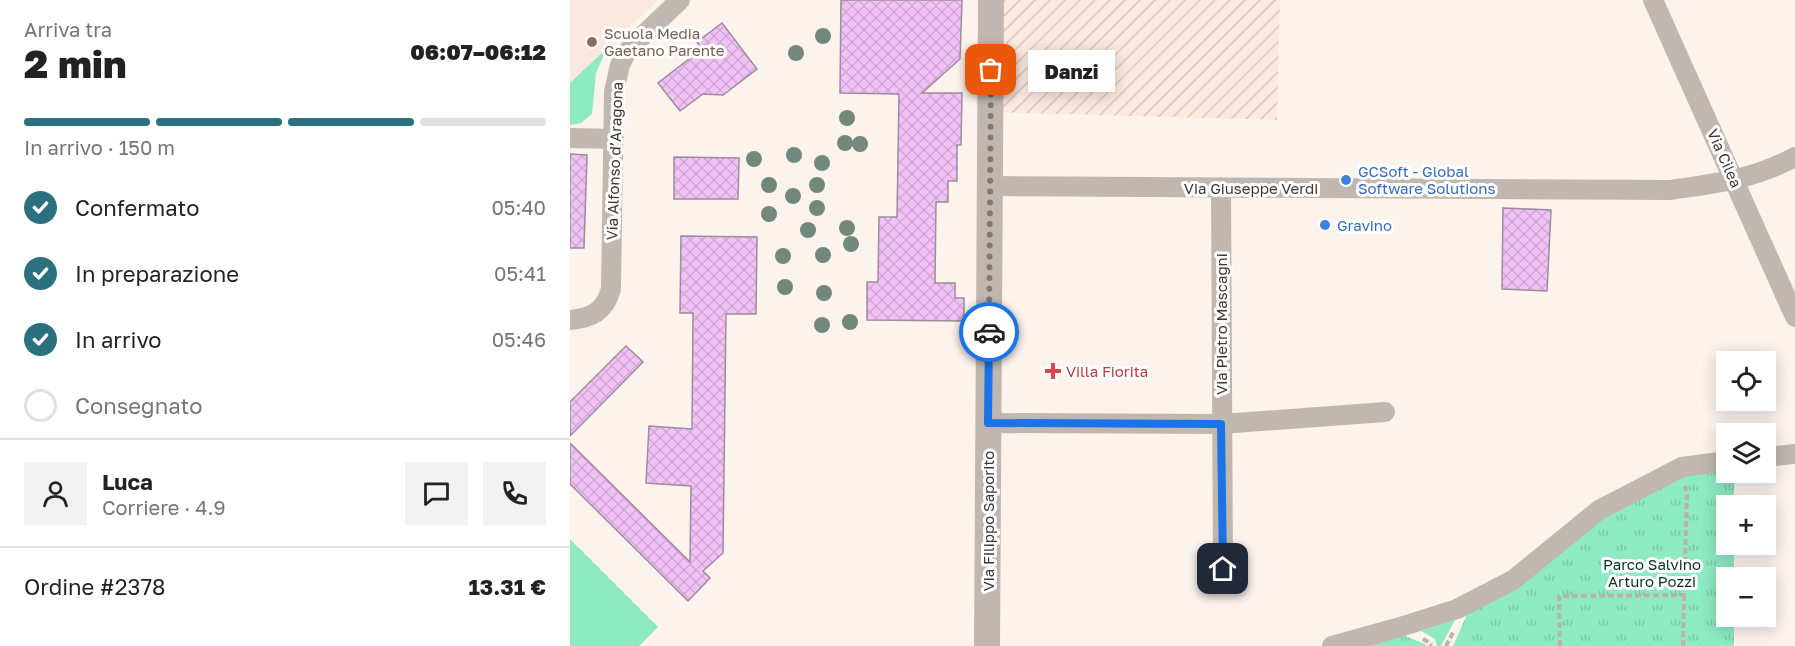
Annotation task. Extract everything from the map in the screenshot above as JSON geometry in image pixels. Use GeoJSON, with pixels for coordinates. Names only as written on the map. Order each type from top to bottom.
{"type":"FeatureCollection","features":[{"type":"Feature","properties":{"kind":"street","name":"Via Alfonso d’Aragona"},"geometry":{"type":"LineString","coordinates":[[570,320],[596,314],[608,300],[611,289],[614,93],[620,64],[635,43],[680,0]]}},
{"type":"Feature","properties":{"kind":"street","name":"Via Filippo Saporito"},"geometry":{"type":"LineString","coordinates":[[987,646],[991,0]]}},
{"type":"Feature","properties":{"kind":"street","name":"Via Cilea"},"geometry":{"type":"LineString","coordinates":[[1653,0],[1795,317]]}},
{"type":"Feature","properties":{"kind":"street"},"geometry":{"type":"LineString","coordinates":[[570,138],[614,139]]}},
{"type":"Feature","properties":{"kind":"street","name":"Via Giuseppe Verdi"},"geometry":{"type":"LineString","coordinates":[[990,186],[1670,190],[1735,181],[1774,168],[1795,157]]}},
{"type":"Feature","properties":{"kind":"street","name":"Via Pietro Mascagni"},"geometry":{"type":"LineString","coordinates":[[1221,188],[1223,569]]}},
{"type":"Feature","properties":{"kind":"street"},"geometry":{"type":"LineString","coordinates":[[988,423],[1221,424],[1385,412]]}},
{"type":"Feature","properties":{"kind":"street"},"geometry":{"type":"LineString","coordinates":[[1776,456],[1795,454]]}},
{"type":"Feature","properties":{"kind":"street"},"geometry":{"type":"LineString","coordinates":[[1332,646],[1457,609],[1513,580],[1599,510],[1682,466],[1716,462]]}},
{"type":"Feature","properties":{"kind":"path"},"geometry":{"type":"LineString","coordinates":[[1682,466],[1687,495],[1683,646]]}},
{"type":"Feature","properties":{"kind":"path"},"geometry":{"type":"LineString","coordinates":[[1560,646],[1559,596],[1684,595]]}},
{"type":"Feature","properties":{"kind":"shaded area","name":"Scuola Media Gaetano Parente"},"geometry":{"type":"Polygon","coordinates":[[[570,0],[658,0],[570,83],[570,0]]]}},
{"type":"Feature","properties":{"kind":"shaded area"},"geometry":{"type":"Polygon","coordinates":[[[995,0],[1280,0],[1277,120],[992,112],[995,0]]]}},
{"type":"Feature","properties":{"kind":"green space"},"geometry":{"type":"Polygon","coordinates":[[[607,48],[596,73],[592,114],[581,123],[570,125],[570,83],[607,48]]]}},
{"type":"Feature","properties":{"kind":"green space","name":"Parco Salvino Arturo Pozzi"},"geometry":{"type":"Polygon","coordinates":[[[1716,469],[1716,483],[1734,483],[1734,495],[1716,495],[1716,555],[1734,555],[1734,567],[1716,567],[1716,627],[1734,627],[1734,646],[1453,646],[1469,610],[1614,510],[1683,474],[1716,469]]]}},
{"type":"Feature","properties":{"kind":"green space"},"geometry":{"type":"Polygon","coordinates":[[[570,539],[658,627],[639,646],[570,646],[570,539]]]}},
{"type":"Feature","properties":{"kind":"green space"},"geometry":{"type":"Polygon","coordinates":[[[1455,620],[1441,646],[1437,646],[1435,639],[1421,631],[1455,620]]]}},
{"type":"Feature","properties":{"kind":"green space"},"geometry":{"type":"Polygon","coordinates":[[[1401,634],[1426,646],[1361,646],[1401,634]]]}},
{"type":"Feature","properties":{"kind":"building"},"geometry":{"type":"Polygon","coordinates":[[[841,0],[962,0],[960,59],[922,93],[962,93],[961,145],[957,145],[957,181],[948,181],[948,202],[936,202],[935,283],[955,283],[955,298],[964,298],[964,321],[867,320],[867,282],[878,282],[879,217],[897,217],[899,94],[840,93],[841,0]]]}},
{"type":"Feature","properties":{"kind":"building"},"geometry":{"type":"Polygon","coordinates":[[[722,23],[757,69],[723,95],[703,94],[680,111],[658,83],[702,49],[697,42],[722,23]]]}},
{"type":"Feature","properties":{"kind":"building"},"geometry":{"type":"Polygon","coordinates":[[[570,154],[587,155],[584,248],[570,248],[570,154]]]}},
{"type":"Feature","properties":{"kind":"building"},"geometry":{"type":"Polygon","coordinates":[[[674,157],[739,158],[738,199],[674,199],[674,157]]]}},
{"type":"Feature","properties":{"kind":"building"},"geometry":{"type":"Polygon","coordinates":[[[1503,208],[1551,210],[1547,291],[1502,289],[1503,208]]]}},
{"type":"Feature","properties":{"kind":"building"},"geometry":{"type":"Polygon","coordinates":[[[681,236],[757,237],[756,314],[726,314],[723,553],[703,571],[710,578],[688,601],[570,484],[570,443],[690,562],[691,486],[646,483],[649,426],[692,429],[693,313],[680,313],[681,236]]]}},
{"type":"Feature","properties":{"kind":"building"},"geometry":{"type":"Polygon","coordinates":[[[626,346],[643,362],[570,436],[570,402],[626,346]]]}},
{"type":"Feature","properties":{"kind":"way so far"},"geometry":{"type":"LineString","coordinates":[[989,332],[991,70]]}},
{"type":"Feature","properties":{"kind":"place","name":"Scuola Media Gaetano Parente"},"geometry":{"type":"Point","coordinates":[592,42]}},
{"type":"Feature","properties":{"kind":"place","name":"Danzi"},"geometry":{"type":"Point","coordinates":[991,70]}},
{"type":"Feature","properties":{"kind":"place","name":"GCSoft - Global Software Solutions"},"geometry":{"type":"Point","coordinates":[1346,180]}},
{"type":"Feature","properties":{"kind":"place","name":"Gravino"},"geometry":{"type":"Point","coordinates":[1325,225]}},
{"type":"Feature","properties":{"kind":"place","name":"Villa Fiorita"},"geometry":{"type":"Point","coordinates":[1053,371]}},
{"type":"Feature","properties":{"kind":"route"},"geometry":{"type":"LineString","coordinates":[[989,332],[988,423],[1221,424],[1223,569]]}}]}
